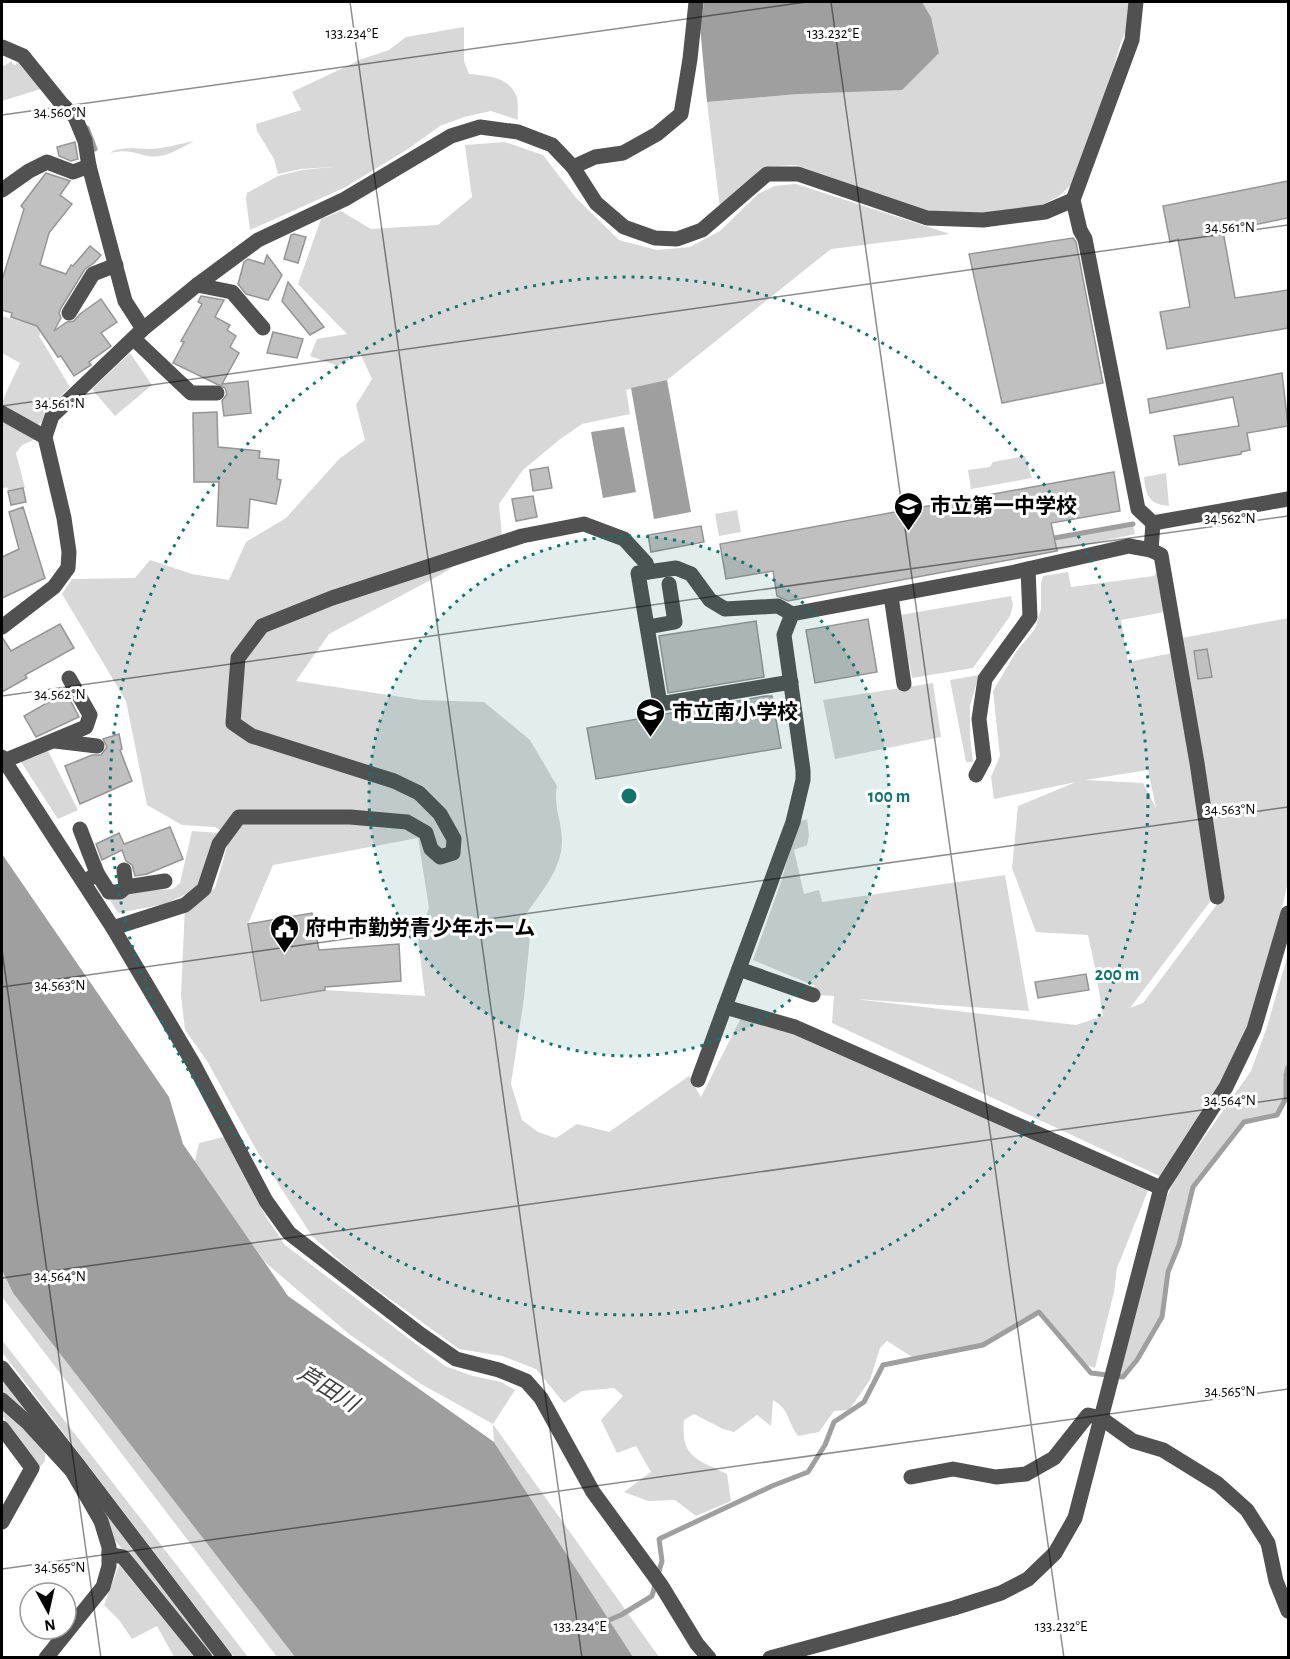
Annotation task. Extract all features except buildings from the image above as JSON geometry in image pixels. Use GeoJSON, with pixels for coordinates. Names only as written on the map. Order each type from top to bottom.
{"type":"FeatureCollection","features":[{"type":"Feature","properties":{"kind":"street"},"geometry":{"type":"LineString","coordinates":[[573,167],[595,157],[623,153],[657,134],[681,114],[696,2]]}},
{"type":"Feature","properties":{"kind":"street"},"geometry":{"type":"LineString","coordinates":[[1136,2],[1132,40],[1073,201],[1080,230],[1085,239],[1138,508],[1153,523],[1151,549]]}},
{"type":"Feature","properties":{"kind":"street"},"geometry":{"type":"LineString","coordinates":[[2,47],[23,56],[75,117],[85,141],[102,219],[125,301],[138,334],[191,393],[217,393]]}},
{"type":"Feature","properties":{"kind":"street"},"geometry":{"type":"LineString","coordinates":[[2,627],[54,587],[68,568],[69,552],[64,518],[45,437],[52,416],[138,334],[197,285],[258,240],[345,199],[452,136],[480,127],[518,132],[552,146],[573,167],[596,203],[624,227],[655,238],[677,239],[702,230],[767,174],[798,174],[927,218],[983,220],[1045,212],[1073,201]]}},
{"type":"Feature","properties":{"kind":"street"},"geometry":{"type":"LineString","coordinates":[[4,193],[29,171],[47,162],[73,172],[89,166]]}},
{"type":"Feature","properties":{"kind":"street"},"geometry":{"type":"LineString","coordinates":[[69,313],[93,274],[116,265]]}},
{"type":"Feature","properties":{"kind":"street"},"geometry":{"type":"LineString","coordinates":[[197,285],[232,292],[263,328]]}},
{"type":"Feature","properties":{"kind":"street"},"geometry":{"type":"LineString","coordinates":[[2,413],[45,437]]}},
{"type":"Feature","properties":{"kind":"street"},"geometry":{"type":"LineString","coordinates":[[1153,523],[1288,499]]}},
{"type":"Feature","properties":{"kind":"street"},"geometry":{"type":"LineString","coordinates":[[113,928],[185,905],[204,889],[219,844],[239,817],[350,817],[407,822],[426,833],[431,849],[440,857],[453,853],[454,839],[440,814],[419,794],[394,781],[252,736],[233,723],[238,658],[262,626],[332,598],[512,539],[584,524],[624,539],[646,563],[648,572]]}},
{"type":"Feature","properties":{"kind":"street"},"geometry":{"type":"LineString","coordinates":[[791,682],[660,704],[638,573],[676,568],[691,574],[710,600],[725,609],[777,606],[792,614],[1028,569],[1130,546],[1151,549],[1161,555],[1197,763],[1217,897]]}},
{"type":"Feature","properties":{"kind":"street"},"geometry":{"type":"LineString","coordinates":[[976,774],[984,760],[979,719],[985,679],[1030,617],[1028,569]]}},
{"type":"Feature","properties":{"kind":"street"},"geometry":{"type":"LineString","coordinates":[[648,627],[675,622],[669,584]]}},
{"type":"Feature","properties":{"kind":"street"},"geometry":{"type":"LineString","coordinates":[[891,596],[904,684]]}},
{"type":"Feature","properties":{"kind":"street"},"geometry":{"type":"LineString","coordinates":[[698,1080],[793,822],[803,780],[784,635],[792,614]]}},
{"type":"Feature","properties":{"kind":"street"},"geometry":{"type":"LineString","coordinates":[[69,678],[90,715],[86,727],[3,759],[113,928],[193,1063],[266,1201],[290,1233],[420,1334],[456,1359],[499,1370],[526,1381],[541,1398],[593,1492],[661,1585],[697,1644],[709,1658]]}},
{"type":"Feature","properties":{"kind":"street"},"geometry":{"type":"LineString","coordinates":[[52,741],[98,746]]}},
{"type":"Feature","properties":{"kind":"street"},"geometry":{"type":"LineString","coordinates":[[80,829],[97,873],[109,892],[120,892],[126,887],[165,881]]}},
{"type":"Feature","properties":{"kind":"street"},"geometry":{"type":"LineString","coordinates":[[124,870],[126,887]]}},
{"type":"Feature","properties":{"kind":"street"},"geometry":{"type":"LineString","coordinates":[[84,883],[97,873]]}},
{"type":"Feature","properties":{"kind":"street"},"geometry":{"type":"LineString","coordinates":[[770,1658],[1001,1593],[1028,1579],[1055,1553],[1075,1518],[1161,1188],[1226,1087],[1254,1029],[1288,912]]}},
{"type":"Feature","properties":{"kind":"street"},"geometry":{"type":"LineString","coordinates":[[739,969],[813,995]]}},
{"type":"Feature","properties":{"kind":"street"},"geometry":{"type":"LineString","coordinates":[[725,1007],[795,1027],[1161,1188]]}},
{"type":"Feature","properties":{"kind":"street"},"geometry":{"type":"LineString","coordinates":[[2,1368],[75,1468],[225,1658]]}},
{"type":"Feature","properties":{"kind":"street"},"geometry":{"type":"LineString","coordinates":[[2,1400],[75,1468],[100,1521],[109,1547],[109,1566],[103,1587],[45,1658]]}},
{"type":"Feature","properties":{"kind":"street"},"geometry":{"type":"LineString","coordinates":[[911,1477],[952,1469],[996,1477],[1026,1474],[1054,1458],[1088,1416],[1101,1418],[1133,1441],[1163,1450],[1209,1478],[1247,1510],[1268,1543],[1276,1581],[1288,1611]]}},
{"type":"Feature","properties":{"kind":"street"},"geometry":{"type":"LineString","coordinates":[[2,1428],[32,1468],[2,1522]]}},
{"type":"Feature","properties":{"kind":"street"},"geometry":{"type":"LineString","coordinates":[[109,1554],[123,1557],[205,1658]]}},
{"type":"Feature","properties":{"kind":"shaded area"},"geometry":{"type":"Polygon","coordinates":[[[922,2],[1129,2],[1129,23],[1120,45],[1082,175],[1059,196],[1040,206],[983,213],[931,213],[796,165],[763,167],[720,208],[707,102],[798,94],[931,17],[922,2]]]}},
{"type":"Feature","properties":{"kind":"shaded area"},"geometry":{"type":"Polygon","coordinates":[[[464,27],[464,61],[469,74],[496,78],[508,84],[517,98],[518,120],[491,111],[464,117],[440,126],[408,149],[344,188],[250,230],[247,193],[278,176],[302,170],[332,167],[301,169],[278,174],[274,159],[257,131],[256,124],[301,110],[292,92],[362,59],[389,50],[406,37],[464,27]]]}},
{"type":"Feature","properties":{"kind":"shaded area"},"geometry":{"type":"Polygon","coordinates":[[[20,60],[44,88],[2,101],[2,67],[12,61],[15,65],[20,60]]]}},
{"type":"Feature","properties":{"kind":"shaded area"},"geometry":{"type":"Polygon","coordinates":[[[194,141],[172,152],[154,157],[126,151],[110,153],[123,149],[159,148],[194,141]]]}},
{"type":"Feature","properties":{"kind":"shaded area"},"geometry":{"type":"Polygon","coordinates":[[[505,142],[543,155],[577,199],[619,240],[657,250],[690,247],[720,231],[758,194],[774,186],[796,184],[950,234],[831,249],[667,380],[626,390],[630,414],[582,424],[559,440],[523,470],[499,504],[502,536],[440,575],[329,634],[296,681],[421,700],[484,702],[530,740],[557,786],[556,800],[562,834],[561,852],[554,873],[523,919],[530,937],[524,998],[511,1084],[522,1120],[538,1132],[556,1138],[577,1124],[609,1132],[689,1076],[701,1097],[744,1012],[1149,1188],[1117,1268],[1114,1292],[1095,1368],[1083,1364],[1054,1327],[1037,1314],[984,1344],[912,1357],[887,1341],[880,1348],[870,1380],[849,1410],[834,1411],[819,1432],[798,1436],[783,1408],[773,1400],[771,1426],[757,1415],[734,1432],[694,1414],[684,1420],[685,1442],[688,1450],[700,1461],[727,1474],[731,1501],[696,1516],[675,1500],[648,1501],[624,1492],[651,1472],[636,1446],[617,1453],[601,1420],[623,1396],[614,1388],[582,1391],[564,1403],[536,1369],[502,1356],[459,1349],[350,1270],[312,1236],[257,1151],[207,1061],[185,1030],[181,995],[185,905],[215,888],[230,837],[215,827],[182,825],[147,805],[126,701],[62,594],[72,579],[135,578],[150,560],[192,574],[229,580],[246,542],[286,518],[339,459],[365,440],[356,405],[372,379],[360,353],[338,366],[310,356],[317,339],[347,334],[298,284],[321,219],[341,211],[371,229],[438,225],[472,197],[465,145],[505,142]],[[418,838],[273,865],[248,924],[261,1001],[325,990],[425,996],[418,938],[429,908],[418,838]]]}},
{"type":"Feature","properties":{"kind":"shaded area"},"geometry":{"type":"Polygon","coordinates":[[[2,316],[28,323],[47,317],[39,336],[70,387],[45,411],[42,422],[33,427],[2,407],[20,363],[2,353],[2,316]]]}},
{"type":"Feature","properties":{"kind":"shaded area"},"geometry":{"type":"Polygon","coordinates":[[[130,353],[152,385],[115,416],[92,389],[130,353]]]}},
{"type":"Feature","properties":{"kind":"shaded area"},"geometry":{"type":"Polygon","coordinates":[[[2,419],[36,439],[22,445],[16,453],[25,488],[2,489],[2,419]]]}},
{"type":"Feature","properties":{"kind":"shaded area"},"geometry":{"type":"Polygon","coordinates":[[[1025,456],[1032,478],[971,489],[968,470],[990,467],[993,462],[1025,456]]]}},
{"type":"Feature","properties":{"kind":"shaded area"},"geometry":{"type":"Polygon","coordinates":[[[1166,473],[1169,506],[1157,503],[1150,498],[1144,477],[1166,473]]]}},
{"type":"Feature","properties":{"kind":"shaded area"},"geometry":{"type":"Polygon","coordinates":[[[737,510],[741,532],[719,536],[715,514],[737,510]]]}},
{"type":"Feature","properties":{"kind":"shaded area"},"geometry":{"type":"Polygon","coordinates":[[[1133,524],[1135,534],[1057,551],[1054,538],[1133,524]]]}},
{"type":"Feature","properties":{"kind":"shaded area"},"geometry":{"type":"Polygon","coordinates":[[[1158,571],[1165,612],[1121,620],[1128,662],[1172,653],[1212,899],[1130,1008],[1143,1003],[1221,899],[1182,638],[1288,618],[1288,882],[1253,1032],[1166,1179],[832,1023],[834,996],[813,995],[815,986],[753,960],[781,882],[798,822],[807,819],[809,835],[807,845],[794,850],[804,894],[819,890],[822,902],[1005,875],[1029,1011],[855,999],[1076,1025],[1103,1016],[1088,935],[1036,932],[1012,868],[1018,806],[1076,782],[994,799],[991,777],[1000,756],[993,691],[1016,652],[1035,629],[1041,609],[1043,576],[1068,572],[1071,587],[1154,576],[1158,571]],[[1148,770],[1085,780],[1143,783],[1156,808],[1148,770]]]}},
{"type":"Feature","properties":{"kind":"shaded area"},"geometry":{"type":"Polygon","coordinates":[[[1011,596],[1013,605],[1010,616],[973,668],[912,678],[900,615],[1011,596]]]}},
{"type":"Feature","properties":{"kind":"shaded area"},"geometry":{"type":"Polygon","coordinates":[[[979,675],[970,705],[973,762],[966,762],[950,680],[979,675]]]}},
{"type":"Feature","properties":{"kind":"shaded area"},"geometry":{"type":"Polygon","coordinates":[[[933,683],[941,737],[835,759],[823,700],[933,683]]]}},
{"type":"Feature","properties":{"kind":"shaded area"},"geometry":{"type":"Polygon","coordinates":[[[48,751],[78,810],[58,819],[21,762],[48,751]]]}},
{"type":"Feature","properties":{"kind":"shaded area"},"geometry":{"type":"Polygon","coordinates":[[[192,831],[219,833],[197,889],[165,904],[118,913],[110,900],[137,891],[173,889],[180,883],[192,831]]]}},
{"type":"Feature","properties":{"kind":"shaded area"},"geometry":{"type":"Polygon","coordinates":[[[1288,954],[1286,1098],[1277,1115],[1244,1122],[1194,1187],[1179,1245],[1168,1273],[1162,1317],[1137,1360],[1123,1377],[1110,1375],[1165,1200],[1177,1176],[1251,1071],[1267,1027],[1288,954]]]}},
{"type":"Feature","properties":{"kind":"shaded area"},"geometry":{"type":"Polygon","coordinates":[[[224,1137],[266,1217],[285,1245],[445,1366],[473,1376],[501,1382],[515,1390],[493,1424],[421,1384],[349,1334],[266,1263],[194,1165],[199,1143],[224,1137]]]}},
{"type":"Feature","properties":{"kind":"shaded area"},"geometry":{"type":"Polygon","coordinates":[[[2,1270],[13,1293],[295,1657],[277,1657],[2,1297],[2,1270]]]}},
{"type":"Feature","properties":{"kind":"shaded area"},"geometry":{"type":"Polygon","coordinates":[[[2,1340],[248,1657],[234,1657],[2,1352],[2,1340]]]}},
{"type":"Feature","properties":{"kind":"shaded area"},"geometry":{"type":"Polygon","coordinates":[[[2,1377],[46,1433],[45,1461],[39,1468],[2,1416],[2,1377]]]}},
{"type":"Feature","properties":{"kind":"shaded area"},"geometry":{"type":"Polygon","coordinates":[[[493,1424],[659,1657],[633,1657],[494,1442],[493,1424]]]}},
{"type":"Feature","properties":{"kind":"shaded area"},"geometry":{"type":"Polygon","coordinates":[[[87,1489],[219,1657],[214,1657],[111,1536],[87,1489]]]}},
{"type":"Feature","properties":{"kind":"shaded area"},"geometry":{"type":"Polygon","coordinates":[[[119,1565],[195,1657],[174,1657],[157,1626],[132,1639],[119,1620],[104,1605],[119,1565]]]}},
{"type":"Feature","properties":{"kind":"water"},"geometry":{"type":"Polygon","coordinates":[[[704,2],[922,2],[931,17],[939,53],[902,90],[798,94],[707,102],[700,27],[704,2]]]}},
{"type":"Feature","properties":{"kind":"water"},"geometry":{"type":"Polygon","coordinates":[[[667,380],[691,512],[654,519],[631,388],[667,380]]]}},
{"type":"Feature","properties":{"kind":"water"},"geometry":{"type":"Polygon","coordinates":[[[624,427],[636,492],[603,498],[591,432],[624,427]]]}},
{"type":"Feature","properties":{"kind":"water","name":"芦田川"},"geometry":{"type":"Polygon","coordinates":[[[2,854],[169,1097],[183,1144],[288,1296],[494,1442],[633,1657],[295,1657],[13,1293],[2,1270],[2,854]]]}},
{"type":"Feature","properties":{"kind":"waterway"},"geometry":{"type":"LineString","coordinates":[[87,128],[95,149]]}},
{"type":"Feature","properties":{"kind":"waterway"},"geometry":{"type":"LineString","coordinates":[[1054,538],[1133,524]]}},
{"type":"Feature","properties":{"kind":"waterway"},"geometry":{"type":"LineString","coordinates":[[602,1623],[621,1615],[652,1596],[662,1561],[659,1539],[772,1486],[808,1472],[825,1445],[834,1422],[864,1402],[883,1365],[983,1345],[1039,1312],[1091,1373],[1123,1377],[1137,1360],[1162,1317],[1168,1272],[1179,1245],[1193,1187],[1244,1122],[1277,1115],[1286,1098],[1288,1067]]}},
{"type":"Feature","properties":{"kind":"place","name":"市立第一中学校"},"geometry":{"type":"Point","coordinates":[909,532]}},
{"type":"Feature","properties":{"kind":"place","name":"市立南小学校"},"geometry":{"type":"Point","coordinates":[651,738]}},
{"type":"Feature","properties":{"kind":"place","name":"府中市勤労青少年ホーム"},"geometry":{"type":"Point","coordinates":[284,954]}}]}
